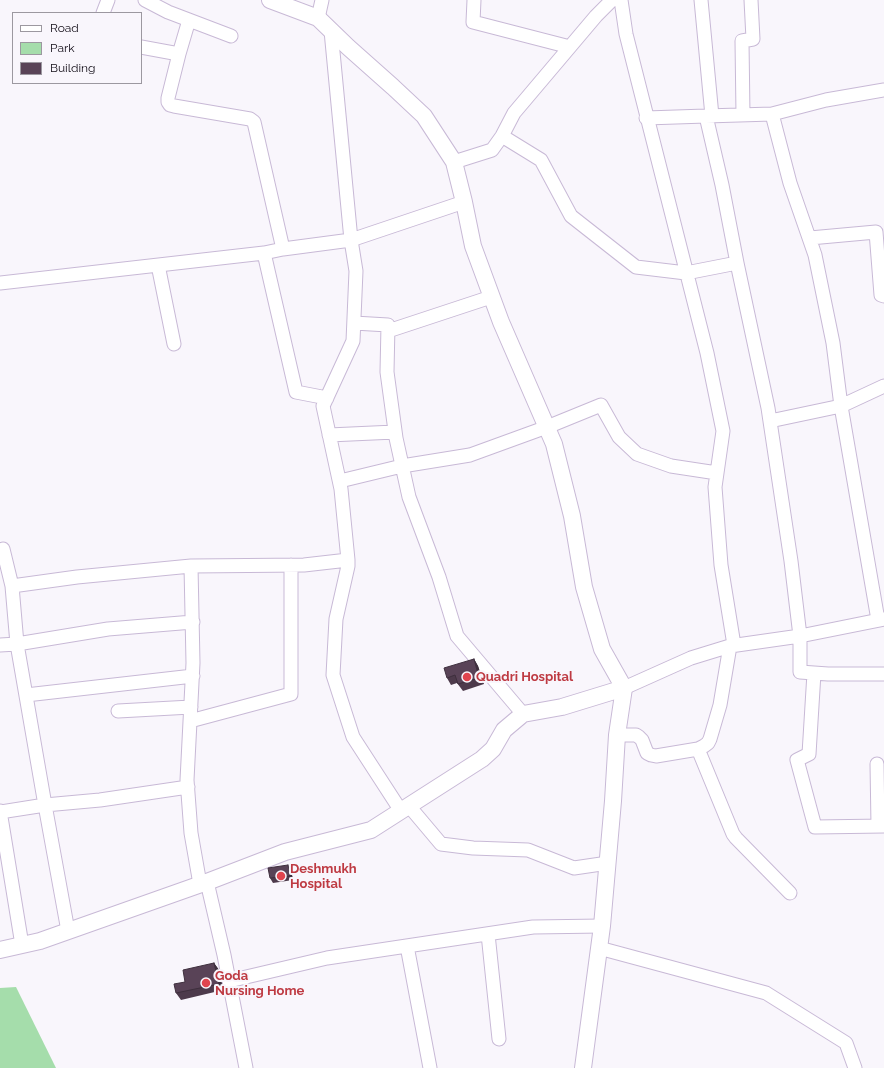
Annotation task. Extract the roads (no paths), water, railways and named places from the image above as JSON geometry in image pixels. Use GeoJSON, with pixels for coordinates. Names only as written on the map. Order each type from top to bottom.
{"type":"FeatureCollection","features":[{"type":"Feature","properties":{"kind":"main road"},"geometry":{"type":"LineString","coordinates":[[280,1],[318,18],[424,116],[454,162],[473,246],[501,322],[554,444],[572,516],[584,587],[602,649],[624,688],[617,735],[613,801],[600,948],[583,1068]]}},
{"type":"Feature","properties":{"kind":"main road"},"geometry":{"type":"LineString","coordinates":[[0,950],[40,941],[285,852],[371,830],[482,759],[493,749],[504,730],[523,714],[562,707],[624,688]]}},
{"type":"Feature","properties":{"kind":"street"},"geometry":{"type":"LineString","coordinates":[[103,12],[108,0]]}},
{"type":"Feature","properties":{"kind":"street"},"geometry":{"type":"LineString","coordinates":[[145,0],[163,10],[231,36]]}},
{"type":"Feature","properties":{"kind":"street"},"geometry":{"type":"LineString","coordinates":[[318,18],[322,0]]}},
{"type":"Feature","properties":{"kind":"street"},"geometry":{"type":"LineString","coordinates":[[474,0],[473,22],[570,47]]}},
{"type":"Feature","properties":{"kind":"street"},"geometry":{"type":"LineString","coordinates":[[454,162],[492,150],[502,136],[514,113],[596,16],[612,0]]}},
{"type":"Feature","properties":{"kind":"street"},"geometry":{"type":"LineString","coordinates":[[617,735],[636,735],[642,740],[648,753],[656,756],[698,749],[708,743],[720,705],[732,645],[721,565],[715,487],[723,431],[707,353],[665,186],[646,118],[626,34],[621,0]]}},
{"type":"Feature","properties":{"kind":"street"},"geometry":{"type":"LineString","coordinates":[[701,0],[709,116],[737,263],[768,408],[791,561],[800,636],[800,672],[828,674],[884,674]]}},
{"type":"Feature","properties":{"kind":"street"},"geometry":{"type":"LineString","coordinates":[[743,115],[742,41],[753,39],[751,0]]}},
{"type":"Feature","properties":{"kind":"street"},"geometry":{"type":"LineString","coordinates":[[189,20],[179,54],[168,102],[170,105],[174,106],[250,119],[254,122],[283,249]]}},
{"type":"Feature","properties":{"kind":"street"},"geometry":{"type":"LineString","coordinates":[[331,31],[351,240],[356,271],[353,341],[323,406],[340,481],[348,560],[336,619],[333,674],[353,736],[405,808],[441,844],[474,848],[528,850],[574,868],[608,863]]}},
{"type":"Feature","properties":{"kind":"street"},"geometry":{"type":"LineString","coordinates":[[142,47],[179,54]]}},
{"type":"Feature","properties":{"kind":"street"},"geometry":{"type":"LineString","coordinates":[[646,118],[772,114],[826,100],[884,90]]}},
{"type":"Feature","properties":{"kind":"street"},"geometry":{"type":"LineString","coordinates":[[624,688],[691,658],[732,645],[800,636],[881,619],[841,406],[833,343],[815,255],[790,183],[772,114]]}},
{"type":"Feature","properties":{"kind":"street"},"geometry":{"type":"LineString","coordinates":[[502,136],[541,160],[571,216],[636,266],[686,273],[737,263]]}},
{"type":"Feature","properties":{"kind":"street"},"geometry":{"type":"LineString","coordinates":[[0,283],[264,253],[351,240],[464,202]]}},
{"type":"Feature","properties":{"kind":"street"},"geometry":{"type":"LineString","coordinates":[[810,238],[876,232],[881,295],[884,296]]}},
{"type":"Feature","properties":{"kind":"street"},"geometry":{"type":"LineString","coordinates":[[264,253],[296,392],[327,398]]}},
{"type":"Feature","properties":{"kind":"street"},"geometry":{"type":"LineString","coordinates":[[158,265],[174,344]]}},
{"type":"Feature","properties":{"kind":"street"},"geometry":{"type":"LineString","coordinates":[[388,331],[492,297]]}},
{"type":"Feature","properties":{"kind":"street"},"geometry":{"type":"LineString","coordinates":[[354,323],[388,325],[387,372],[395,432],[402,466],[409,497],[439,577],[457,636],[523,714]]}},
{"type":"Feature","properties":{"kind":"street"},"geometry":{"type":"LineString","coordinates":[[770,422],[841,406],[884,386]]}},
{"type":"Feature","properties":{"kind":"street"},"geometry":{"type":"LineString","coordinates":[[340,481],[402,466],[470,455],[601,406],[619,438],[637,454],[671,466],[717,473]]}},
{"type":"Feature","properties":{"kind":"street"},"geometry":{"type":"LineString","coordinates":[[330,435],[395,432]]}},
{"type":"Feature","properties":{"kind":"street"},"geometry":{"type":"LineString","coordinates":[[2,549],[12,586],[17,644],[68,931]]}},
{"type":"Feature","properties":{"kind":"street"},"geometry":{"type":"LineString","coordinates":[[12,586],[77,577],[191,566],[291,565],[348,560]]}},
{"type":"Feature","properties":{"kind":"street"},"geometry":{"type":"LineString","coordinates":[[190,721],[291,694],[291,565]]}},
{"type":"Feature","properties":{"kind":"street"},"geometry":{"type":"LineString","coordinates":[[191,566],[193,676],[187,780],[191,833],[228,981],[246,1068]]}},
{"type":"Feature","properties":{"kind":"street"},"geometry":{"type":"LineString","coordinates":[[0,645],[17,644],[108,628],[193,622]]}},
{"type":"Feature","properties":{"kind":"street"},"geometry":{"type":"LineString","coordinates":[[814,673],[809,754],[796,760],[815,827],[881,826],[877,764]]}},
{"type":"Feature","properties":{"kind":"street"},"geometry":{"type":"LineString","coordinates":[[26,694],[193,676]]}},
{"type":"Feature","properties":{"kind":"street"},"geometry":{"type":"LineString","coordinates":[[118,711],[191,707]]}},
{"type":"Feature","properties":{"kind":"street"},"geometry":{"type":"LineString","coordinates":[[698,749],[733,834],[790,893]]}},
{"type":"Feature","properties":{"kind":"street"},"geometry":{"type":"LineString","coordinates":[[22,945],[0,812],[45,805],[100,800],[188,787]]}},
{"type":"Feature","properties":{"kind":"street"},"geometry":{"type":"LineString","coordinates":[[228,981],[327,958],[533,927],[602,926]]}},
{"type":"Feature","properties":{"kind":"street"},"geometry":{"type":"LineString","coordinates":[[488,934],[499,1039]]}},
{"type":"Feature","properties":{"kind":"street"},"geometry":{"type":"LineString","coordinates":[[407,946],[430,1068]]}},
{"type":"Feature","properties":{"kind":"street"},"geometry":{"type":"LineString","coordinates":[[600,948],[766,993],[846,1043],[855,1068]]}},
{"type":"Feature","properties":{"kind":"place","name":"Quadri Hospital"},"geometry":{"type":"Point","coordinates":[467,677]}},
{"type":"Feature","properties":{"kind":"place","name":"Deshmukh Hospital"},"geometry":{"type":"Point","coordinates":[281,876]}},
{"type":"Feature","properties":{"kind":"place","name":"Goda Nursing Home"},"geometry":{"type":"Point","coordinates":[206,983]}}]}
